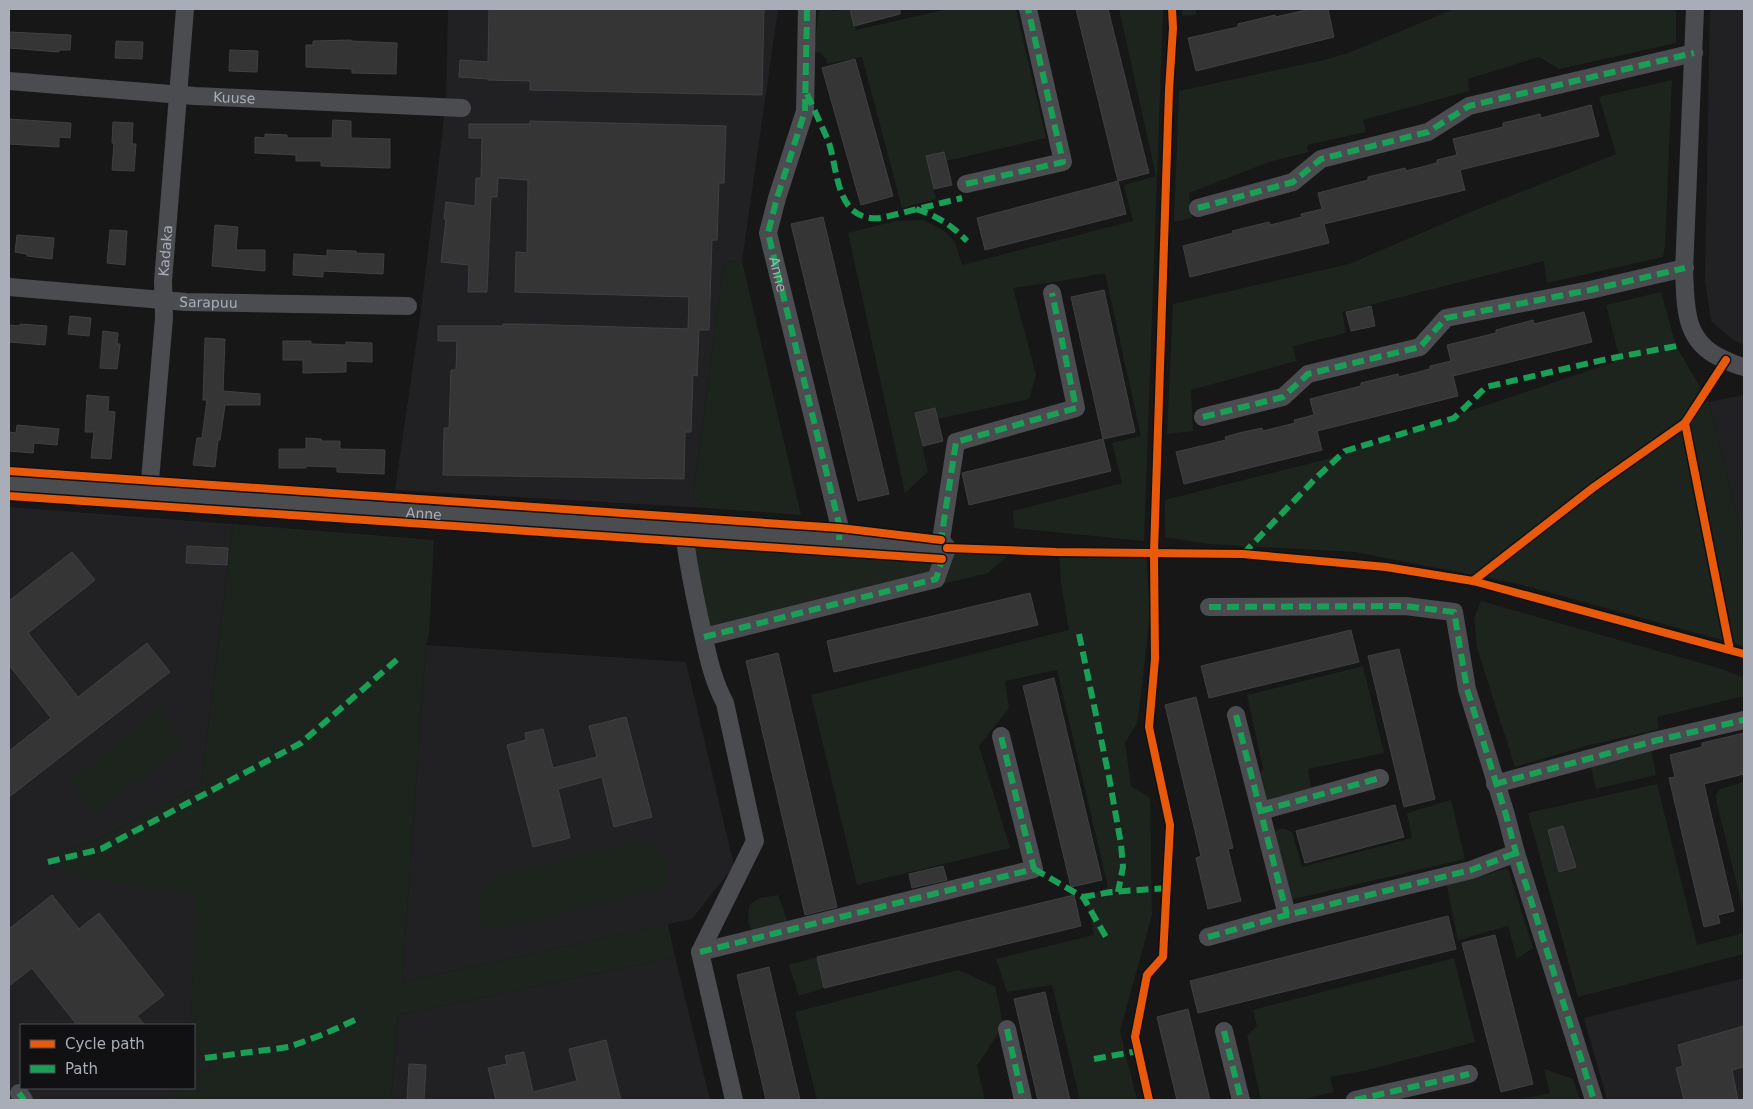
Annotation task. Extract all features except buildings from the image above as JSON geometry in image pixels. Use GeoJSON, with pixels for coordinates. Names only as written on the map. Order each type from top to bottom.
{"type":"FeatureCollection","features":[{"type":"Feature","properties":{"kind":"street","name":"Kadaka"},"geometry":{"type":"LineString","coordinates":[[149,492],[164,318],[163,281],[185,9]]}},
{"type":"Feature","properties":{"kind":"street","name":"Anne"},"geometry":{"type":"LineString","coordinates":[[807,9],[805,111],[777,198],[768,233],[840,528],[839,540]]}},
{"type":"Feature","properties":{"kind":"street"},"geometry":{"type":"LineString","coordinates":[[966,184],[1064,162],[1028,9]]}},
{"type":"Feature","properties":{"kind":"street"},"geometry":{"type":"LineString","coordinates":[[1695,9],[1685,268],[1686,306],[1693,334],[1703,347],[1744,367]]}},
{"type":"Feature","properties":{"kind":"street"},"geometry":{"type":"LineString","coordinates":[[1198,208],[1293,182],[1321,159],[1428,132],[1469,106],[1694,53]]}},
{"type":"Feature","properties":{"kind":"street","name":"Kuuse"},"geometry":{"type":"LineString","coordinates":[[9,81],[178,95],[462,108]]}},
{"type":"Feature","properties":{"kind":"street"},"geometry":{"type":"LineString","coordinates":[[1204,417],[1283,397],[1308,374],[1420,347],[1446,318],[1590,290],[1685,268]]}},
{"type":"Feature","properties":{"kind":"street","name":"Sarapuu"},"geometry":{"type":"LineString","coordinates":[[9,287],[186,302],[408,306]]}},
{"type":"Feature","properties":{"kind":"street"},"geometry":{"type":"LineString","coordinates":[[704,637],[936,579],[947,548],[941,540],[956,442],[1076,408],[1052,293]]}},
{"type":"Feature","properties":{"kind":"street","name":"Anne"},"geometry":{"type":"LineString","coordinates":[[9,483],[444,515],[947,548]]}},
{"type":"Feature","properties":{"kind":"street"},"geometry":{"type":"LineString","coordinates":[[684,530],[688,564],[704,637],[716,685],[724,703],[755,841],[700,952],[734,1100]]}},
{"type":"Feature","properties":{"kind":"street"},"geometry":{"type":"LineString","coordinates":[[1209,607],[1405,606],[1454,612],[1467,688],[1495,784],[1506,814],[1516,853],[1594,1100]]}},
{"type":"Feature","properties":{"kind":"street"},"geometry":{"type":"LineString","coordinates":[[1236,715],[1286,915]]}},
{"type":"Feature","properties":{"kind":"street"},"geometry":{"type":"LineString","coordinates":[[1495,784],[1654,741],[1744,720]]}},
{"type":"Feature","properties":{"kind":"street"},"geometry":{"type":"LineString","coordinates":[[700,952],[1034,868],[1001,736]]}},
{"type":"Feature","properties":{"kind":"street"},"geometry":{"type":"LineString","coordinates":[[1261,811],[1380,778]]}},
{"type":"Feature","properties":{"kind":"street"},"geometry":{"type":"LineString","coordinates":[[1208,937],[1286,915],[1471,870],[1516,853]]}},
{"type":"Feature","properties":{"kind":"street"},"geometry":{"type":"LineString","coordinates":[[1007,1029],[1023,1100]]}},
{"type":"Feature","properties":{"kind":"street"},"geometry":{"type":"LineString","coordinates":[[1224,1031],[1241,1100]]}},
{"type":"Feature","properties":{"kind":"street"},"geometry":{"type":"LineString","coordinates":[[1355,1100],[1469,1074]]}},
{"type":"Feature","properties":{"kind":"shaded area"},"geometry":{"type":"Polygon","coordinates":[[[448,9],[778,9],[742,261],[724,262],[693,496],[707,508],[395,490],[421,310],[446,102],[448,9]]]}},
{"type":"Feature","properties":{"kind":"shaded area"},"geometry":{"type":"Polygon","coordinates":[[[819,9],[831,9],[832,11],[850,9],[856,30],[948,9],[1016,9],[1046,138],[946,161],[926,157],[936,199],[902,208],[862,57],[827,64],[826,59],[821,53],[814,52],[819,9]]]}},
{"type":"Feature","properties":{"kind":"shaded area"},"geometry":{"type":"Polygon","coordinates":[[[1119,9],[1163,9],[1144,541],[1014,528],[1013,511],[1122,483],[1112,443],[1141,436],[1105,273],[1013,288],[1036,375],[1029,399],[938,419],[935,408],[915,413],[928,472],[905,493],[848,233],[895,221],[923,220],[943,230],[955,242],[962,265],[1133,221],[1124,185],[1156,176],[1119,9]]]}},
{"type":"Feature","properties":{"kind":"shaded area"},"geometry":{"type":"Polygon","coordinates":[[[1182,9],[1196,9],[1196,15],[1182,16],[1182,9]]]}},
{"type":"Feature","properties":{"kind":"shaded area"},"geometry":{"type":"Polygon","coordinates":[[[1454,9],[1676,9],[1676,43],[1559,69],[1539,57],[1468,79],[1469,91],[1363,120],[1366,132],[1307,145],[1308,152],[1269,162],[1189,193],[1192,218],[1174,222],[1179,91],[1324,60],[1348,53],[1454,9]]]}},
{"type":"Feature","properties":{"kind":"shaded area"},"geometry":{"type":"Polygon","coordinates":[[[1710,9],[1744,9],[1744,345],[1733,340],[1711,321],[1705,281],[1710,9]]]}},
{"type":"Feature","properties":{"kind":"shaded area"},"geometry":{"type":"Polygon","coordinates":[[[1672,80],[1663,257],[1547,283],[1544,261],[1342,312],[1346,333],[1293,346],[1296,361],[1191,390],[1193,431],[1167,434],[1173,304],[1349,264],[1473,211],[1616,154],[1599,97],[1672,80]]]}},
{"type":"Feature","properties":{"kind":"shaded area"},"geometry":{"type":"Polygon","coordinates":[[[742,261],[801,515],[707,508],[693,496],[724,262],[742,261]]]}},
{"type":"Feature","properties":{"kind":"shaded area"},"geometry":{"type":"Polygon","coordinates":[[[1661,292],[1676,346],[1709,402],[1744,543],[1744,646],[1519,584],[1355,552],[1208,544],[1165,537],[1165,500],[1324,460],[1620,360],[1606,305],[1661,292]]]}},
{"type":"Feature","properties":{"kind":"shaded area"},"geometry":{"type":"Polygon","coordinates":[[[1744,395],[1744,543],[1709,402],[1744,395]]]}},
{"type":"Feature","properties":{"kind":"shaded area"},"geometry":{"type":"Polygon","coordinates":[[[9,507],[233,524],[201,785],[99,839],[58,853],[196,895],[191,1024],[20,1024],[20,1089],[182,1089],[167,1100],[9,1100],[9,507]]]}},
{"type":"Feature","properties":{"kind":"shaded area"},"geometry":{"type":"Polygon","coordinates":[[[233,524],[434,540],[429,634],[426,645],[402,982],[668,924],[675,957],[398,1015],[391,1100],[167,1100],[182,1089],[195,1089],[195,1078],[211,1066],[195,1047],[195,1024],[191,1024],[195,895],[68,875],[58,853],[99,839],[201,785],[233,524]]]}},
{"type":"Feature","properties":{"kind":"shaded area"},"geometry":{"type":"Polygon","coordinates":[[[680,538],[1012,552],[988,573],[706,641],[680,538]]]}},
{"type":"Feature","properties":{"kind":"shaded area"},"geometry":{"type":"Polygon","coordinates":[[[1059,555],[1146,555],[1150,613],[1141,694],[1137,723],[1125,743],[1131,786],[1150,798],[1152,915],[1120,1031],[1137,1100],[1080,1100],[1052,985],[1007,992],[996,959],[1094,935],[1086,898],[1108,887],[1057,670],[1005,681],[1009,708],[979,746],[1010,848],[857,885],[811,695],[1069,630],[1061,583],[1059,555]]]}},
{"type":"Feature","properties":{"kind":"shaded area"},"geometry":{"type":"Polygon","coordinates":[[[1481,601],[1722,669],[1744,678],[1744,696],[1657,717],[1659,729],[1586,746],[1515,767],[1477,648],[1474,618],[1481,601]]]}},
{"type":"Feature","properties":{"kind":"shaded area"},"geometry":{"type":"Polygon","coordinates":[[[426,645],[686,662],[734,866],[692,919],[402,982],[426,645]]]}},
{"type":"Feature","properties":{"kind":"shaded area"},"geometry":{"type":"Polygon","coordinates":[[[1363,666],[1384,753],[1308,769],[1312,794],[1255,809],[1249,785],[1263,769],[1247,695],[1363,666]]]}},
{"type":"Feature","properties":{"kind":"shaded area"},"geometry":{"type":"Polygon","coordinates":[[[160,710],[186,743],[96,813],[70,781],[160,710]]]}},
{"type":"Feature","properties":{"kind":"shaded area"},"geometry":{"type":"Polygon","coordinates":[[[1651,749],[1656,775],[1596,789],[1590,763],[1651,749]]]}},
{"type":"Feature","properties":{"kind":"shaded area"},"geometry":{"type":"Polygon","coordinates":[[[1744,782],[1744,913],[1716,795],[1720,789],[1744,782]]]}},
{"type":"Feature","properties":{"kind":"shaded area"},"geometry":{"type":"Polygon","coordinates":[[[1657,784],[1697,945],[1744,933],[1744,954],[1578,997],[1528,813],[1657,784]]]}},
{"type":"Feature","properties":{"kind":"shaded area"},"geometry":{"type":"Polygon","coordinates":[[[1451,800],[1465,859],[1290,900],[1272,836],[1277,830],[1282,828],[1292,832],[1302,867],[1412,838],[1407,813],[1451,800]]]}},
{"type":"Feature","properties":{"kind":"shaded area"},"geometry":{"type":"Polygon","coordinates":[[[637,842],[652,846],[662,856],[667,870],[668,886],[517,924],[489,929],[481,927],[481,896],[483,890],[492,879],[500,875],[637,842]]]}},
{"type":"Feature","properties":{"kind":"shaded area"},"geometry":{"type":"Polygon","coordinates":[[[1508,868],[1533,948],[1517,959],[1508,926],[1458,940],[1446,882],[1468,880],[1508,868]]]}},
{"type":"Feature","properties":{"kind":"shaded area"},"geometry":{"type":"Polygon","coordinates":[[[778,895],[789,925],[753,932],[748,918],[750,904],[760,898],[778,895]]]}},
{"type":"Feature","properties":{"kind":"shaded area"},"geometry":{"type":"Polygon","coordinates":[[[675,957],[710,1100],[391,1100],[398,1015],[675,957]]]}},
{"type":"Feature","properties":{"kind":"shaded area"},"geometry":{"type":"Polygon","coordinates":[[[817,957],[824,988],[799,996],[789,965],[817,957]]]}},
{"type":"Feature","properties":{"kind":"shaded area"},"geometry":{"type":"Polygon","coordinates":[[[1454,958],[1475,1042],[1363,1071],[1330,1077],[1334,1092],[1299,1100],[1261,1100],[1247,1036],[1257,1026],[1253,1010],[1454,958]]]}},
{"type":"Feature","properties":{"kind":"shaded area"},"geometry":{"type":"Polygon","coordinates":[[[958,970],[995,985],[1003,1025],[977,1065],[985,1100],[817,1100],[795,1012],[958,970]]]}},
{"type":"Feature","properties":{"kind":"shaded area"},"geometry":{"type":"Polygon","coordinates":[[[1744,978],[1744,1100],[1607,1100],[1584,1018],[1744,978]]]}},
{"type":"Feature","properties":{"kind":"shaded area"},"geometry":{"type":"Polygon","coordinates":[[[195,1047],[211,1066],[195,1078],[195,1047]]]}},
{"type":"Feature","properties":{"kind":"shaded area"},"geometry":{"type":"Polygon","coordinates":[[[1544,1069],[1573,1079],[1580,1100],[1519,1100],[1550,1093],[1544,1069]]]}},
{"type":"Feature","properties":{"kind":"marked path"},"geometry":{"type":"LineString","coordinates":[[807,9],[805,111],[777,198],[768,233],[840,528],[839,540]]}},
{"type":"Feature","properties":{"kind":"marked path"},"geometry":{"type":"LineString","coordinates":[[966,184],[1063,162],[1028,9]]}},
{"type":"Feature","properties":{"kind":"marked path"},"geometry":{"type":"LineString","coordinates":[[1198,208],[1293,182],[1321,159],[1428,132],[1469,106],[1694,53]]}},
{"type":"Feature","properties":{"kind":"marked path"},"geometry":{"type":"LineString","coordinates":[[807,94],[828,140],[841,192],[847,204],[855,212],[866,217],[881,218],[962,198]]}},
{"type":"Feature","properties":{"kind":"marked path"},"geometry":{"type":"LineString","coordinates":[[916,209],[944,222],[967,241]]}},
{"type":"Feature","properties":{"kind":"marked path"},"geometry":{"type":"LineString","coordinates":[[1203,417],[1283,397],[1308,374],[1420,347],[1446,318],[1590,290],[1685,268]]}},
{"type":"Feature","properties":{"kind":"marked path"},"geometry":{"type":"LineString","coordinates":[[944,543],[941,540],[956,442],[1076,408],[1052,293]]}},
{"type":"Feature","properties":{"kind":"marked path"},"geometry":{"type":"LineString","coordinates":[[1243,554],[1316,478],[1345,451],[1454,418],[1486,387],[1607,359],[1682,345]]}},
{"type":"Feature","properties":{"kind":"marked path"},"geometry":{"type":"LineString","coordinates":[[704,637],[936,579],[943,557]]}},
{"type":"Feature","properties":{"kind":"marked path"},"geometry":{"type":"LineString","coordinates":[[1209,607],[1405,606],[1454,612],[1467,689],[1516,853],[1594,1100]]}},
{"type":"Feature","properties":{"kind":"marked path"},"geometry":{"type":"LineString","coordinates":[[1079,634],[1121,844],[1123,867],[1118,892]]}},
{"type":"Feature","properties":{"kind":"marked path"},"geometry":{"type":"LineString","coordinates":[[48,862],[101,849],[301,743],[400,657]]}},
{"type":"Feature","properties":{"kind":"marked path"},"geometry":{"type":"LineString","coordinates":[[1236,715],[1287,915]]}},
{"type":"Feature","properties":{"kind":"marked path"},"geometry":{"type":"LineString","coordinates":[[1495,784],[1654,741],[1744,720]]}},
{"type":"Feature","properties":{"kind":"marked path"},"geometry":{"type":"LineString","coordinates":[[700,952],[1034,869],[1001,736]]}},
{"type":"Feature","properties":{"kind":"marked path"},"geometry":{"type":"LineString","coordinates":[[1261,811],[1380,778]]}},
{"type":"Feature","properties":{"kind":"marked path"},"geometry":{"type":"LineString","coordinates":[[1208,937],[1287,915],[1471,870],[1516,853]]}},
{"type":"Feature","properties":{"kind":"marked path"},"geometry":{"type":"LineString","coordinates":[[1034,869],[1083,897],[1106,937]]}},
{"type":"Feature","properties":{"kind":"marked path"},"geometry":{"type":"LineString","coordinates":[[1083,897],[1111,892],[1167,888]]}},
{"type":"Feature","properties":{"kind":"marked path"},"geometry":{"type":"LineString","coordinates":[[205,1058],[289,1047],[357,1019]]}},
{"type":"Feature","properties":{"kind":"marked path"},"geometry":{"type":"LineString","coordinates":[[1007,1029],[1023,1100]]}},
{"type":"Feature","properties":{"kind":"marked path"},"geometry":{"type":"LineString","coordinates":[[1224,1031],[1241,1100]]}},
{"type":"Feature","properties":{"kind":"marked path"},"geometry":{"type":"LineString","coordinates":[[1094,1059],[1138,1051]]}},
{"type":"Feature","properties":{"kind":"marked path"},"geometry":{"type":"LineString","coordinates":[[1355,1100],[1469,1074]]}},
{"type":"Feature","properties":{"kind":"marked path"},"geometry":{"type":"LineString","coordinates":[[19,1093],[24,1100]]}},
{"type":"Feature","properties":{"kind":"cycle path"},"geometry":{"type":"LineString","coordinates":[[1149,1100],[1135,1037],[1147,975],[1163,957],[1170,825],[1149,727],[1155,659],[1154,552],[1169,90],[1173,28],[1172,9]]}},
{"type":"Feature","properties":{"kind":"cycle path"},"geometry":{"type":"LineString","coordinates":[[1473,581],[1594,487],[1685,423],[1726,360]]}},
{"type":"Feature","properties":{"kind":"cycle path"},"geometry":{"type":"LineString","coordinates":[[1685,423],[1730,650]]}},
{"type":"Feature","properties":{"kind":"cycle path"},"geometry":{"type":"LineString","coordinates":[[9,471],[840,528],[941,540]]}},
{"type":"Feature","properties":{"kind":"cycle path"},"geometry":{"type":"LineString","coordinates":[[9,496],[942,559]]}},
{"type":"Feature","properties":{"kind":"cycle path"},"geometry":{"type":"LineString","coordinates":[[947,548],[1056,552],[1243,554],[1386,567],[1473,581],[1744,654]]}}]}
